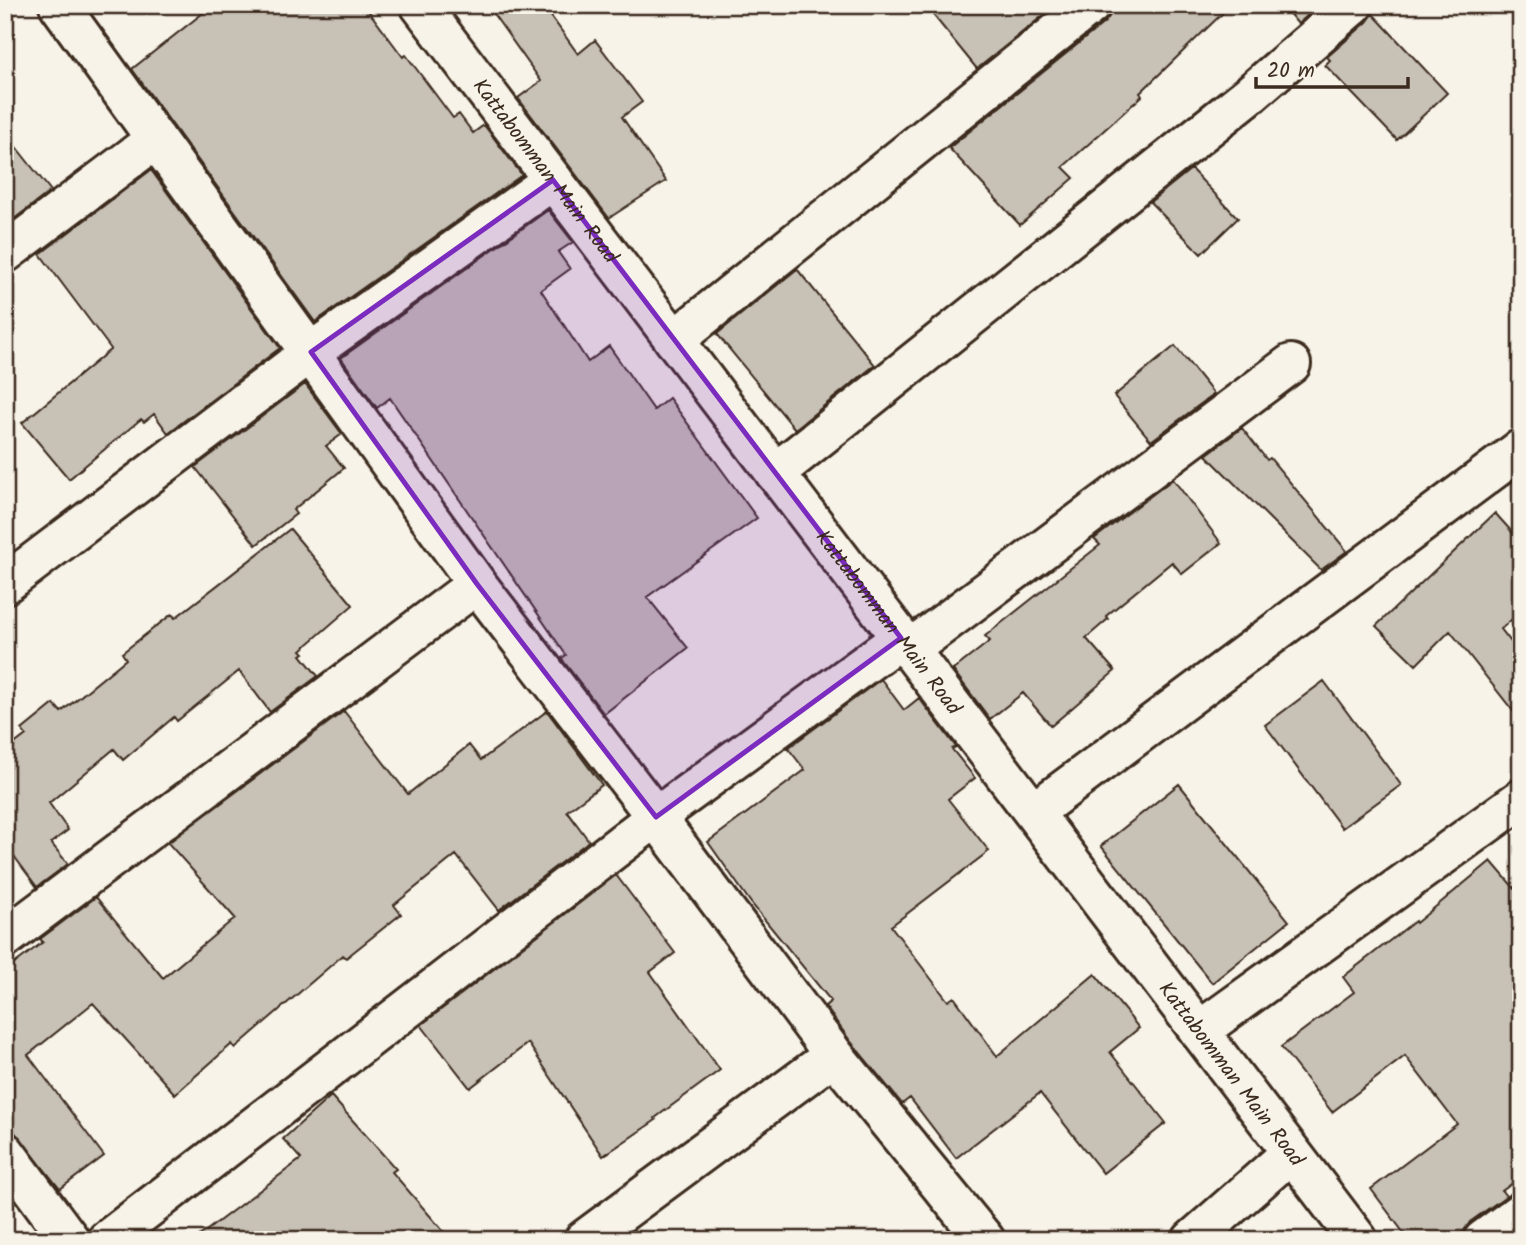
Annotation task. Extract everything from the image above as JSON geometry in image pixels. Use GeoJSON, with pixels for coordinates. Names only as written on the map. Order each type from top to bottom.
{"type":"FeatureCollection","features":[{"type":"Feature","properties":{"kind":"street"},"geometry":{"type":"LineString","coordinates":[[59,5],[477,584],[834,1055],[985,1240]]}},
{"type":"Feature","properties":{"kind":"street","name":"Kattabomman Main Road"},"geometry":{"type":"LineString","coordinates":[[420,5],[1358,1240]]}},
{"type":"Feature","properties":{"kind":"street"},"geometry":{"type":"LineString","coordinates":[[674,340],[1091,5]]}},
{"type":"Feature","properties":{"kind":"street"},"geometry":{"type":"LineString","coordinates":[[775,473],[1249,95],[1353,5]]}},
{"type":"Feature","properties":{"kind":"street"},"geometry":{"type":"LineString","coordinates":[[5,253],[156,139]]}},
{"type":"Feature","properties":{"kind":"street"},"geometry":{"type":"LineString","coordinates":[[5,584],[311,352],[553,180]]}},
{"type":"Feature","properties":{"kind":"street"},"geometry":{"type":"LineString","coordinates":[[107,1240],[656,817],[905,644],[1291,364]]}},
{"type":"Feature","properties":{"kind":"street"},"geometry":{"type":"LineString","coordinates":[[1034,812],[1521,449]]}},
{"type":"Feature","properties":{"kind":"street"},"geometry":{"type":"LineString","coordinates":[[5,938],[477,584]]}},
{"type":"Feature","properties":{"kind":"street"},"geometry":{"type":"LineString","coordinates":[[1199,1031],[1521,799]]}},
{"type":"Feature","properties":{"kind":"street"},"geometry":{"type":"LineString","coordinates":[[584,1240],[834,1055]]}},
{"type":"Feature","properties":{"kind":"street"},"geometry":{"type":"LineString","coordinates":[[5,1152],[70,1240]]}},
{"type":"Feature","properties":{"kind":"street"},"geometry":{"type":"LineString","coordinates":[[1192,1240],[1292,1153]]}},
{"type":"Feature","properties":{"kind":"street"},"geometry":{"type":"LineString","coordinates":[[1483,1240],[1521,1212]]}},
{"type":"Feature","properties":{"kind":"highlighted area"},"geometry":{"type":"Polygon","coordinates":[[[553,180],[901,638],[656,817],[477,584],[311,352],[553,180]]]}},
{"type":"Feature","properties":{"kind":"building"},"geometry":{"type":"Polygon","coordinates":[[[213,5],[364,5],[453,118],[459,114],[473,133],[484,125],[522,175],[315,322],[132,69],[213,5]]]}},
{"type":"Feature","properties":{"kind":"building"},"geometry":{"type":"Polygon","coordinates":[[[487,5],[543,5],[578,54],[595,40],[642,102],[622,117],[666,181],[609,218],[518,98],[541,81],[487,5]]]}},
{"type":"Feature","properties":{"kind":"building"},"geometry":{"type":"Polygon","coordinates":[[[925,5],[1056,5],[977,69],[925,5]]]}},
{"type":"Feature","properties":{"kind":"building"},"geometry":{"type":"Polygon","coordinates":[[[1112,5],[1231,5],[1140,93],[1142,96],[1063,167],[1074,178],[1020,225],[949,148],[1105,22],[1111,14],[1112,5]]]}},
{"type":"Feature","properties":{"kind":"building"},"geometry":{"type":"Polygon","coordinates":[[[1282,5],[1319,5],[1298,24],[1282,5]]]}},
{"type":"Feature","properties":{"kind":"building"},"geometry":{"type":"Polygon","coordinates":[[[1373,14],[1447,93],[1397,140],[1325,65],[1330,60],[1327,57],[1373,14]]]}},
{"type":"Feature","properties":{"kind":"building"},"geometry":{"type":"Polygon","coordinates":[[[5,133],[51,191],[14,219],[5,208],[5,133]]]}},
{"type":"Feature","properties":{"kind":"building"},"geometry":{"type":"Polygon","coordinates":[[[1191,169],[1238,218],[1201,254],[1150,202],[1191,169]]]}},
{"type":"Feature","properties":{"kind":"building"},"geometry":{"type":"Polygon","coordinates":[[[151,170],[280,348],[168,433],[154,414],[144,422],[141,419],[69,479],[22,423],[111,349],[40,254],[151,170]]]}},
{"type":"Feature","properties":{"kind":"building"},"geometry":{"type":"Polygon","coordinates":[[[548,210],[573,242],[558,252],[570,269],[541,290],[588,362],[609,346],[654,410],[669,398],[757,518],[647,597],[688,648],[604,714],[564,662],[562,658],[566,655],[390,398],[377,408],[341,358],[548,210]]]}},
{"type":"Feature","properties":{"kind":"building"},"geometry":{"type":"Polygon","coordinates":[[[797,269],[875,365],[795,429],[717,334],[797,269]]]}},
{"type":"Feature","properties":{"kind":"building"},"geometry":{"type":"Polygon","coordinates":[[[1175,346],[1214,394],[1151,441],[1114,396],[1175,346]]]}},
{"type":"Feature","properties":{"kind":"building"},"geometry":{"type":"Polygon","coordinates":[[[305,384],[342,434],[326,446],[344,468],[293,510],[296,514],[256,545],[195,467],[305,384]]]}},
{"type":"Feature","properties":{"kind":"building"},"geometry":{"type":"Polygon","coordinates":[[[1242,428],[1347,551],[1321,570],[1206,455],[1242,428]]]}},
{"type":"Feature","properties":{"kind":"building"},"geometry":{"type":"Polygon","coordinates":[[[1173,479],[1221,543],[1182,574],[1172,562],[1106,616],[1108,619],[1086,638],[1115,671],[1051,726],[1023,693],[990,719],[953,670],[990,641],[985,636],[1100,545],[1094,539],[1173,479]]]}},
{"type":"Feature","properties":{"kind":"building"},"geometry":{"type":"Polygon","coordinates":[[[1495,513],[1521,542],[1521,611],[1501,629],[1521,655],[1521,721],[1450,631],[1416,665],[1376,626],[1495,513]]]}},
{"type":"Feature","properties":{"kind":"building"},"geometry":{"type":"Polygon","coordinates":[[[290,529],[353,605],[301,650],[304,653],[301,655],[318,676],[270,712],[239,671],[177,721],[174,717],[123,760],[114,749],[49,803],[68,830],[51,843],[68,864],[37,887],[5,844],[5,743],[9,748],[26,735],[22,730],[54,704],[61,712],[126,659],[122,653],[172,614],[175,618],[290,529]]]}},
{"type":"Feature","properties":{"kind":"building"},"geometry":{"type":"Polygon","coordinates":[[[881,679],[904,710],[919,698],[956,747],[952,749],[975,778],[948,799],[989,851],[891,926],[948,1001],[954,997],[997,1056],[1095,974],[1139,1028],[1110,1052],[1166,1123],[1103,1173],[1040,1093],[956,1158],[910,1098],[902,1104],[851,1042],[825,1006],[831,1001],[751,903],[708,842],[805,770],[788,748],[881,679]]]}},
{"type":"Feature","properties":{"kind":"building"},"geometry":{"type":"Polygon","coordinates":[[[1324,681],[1401,785],[1342,828],[1265,725],[1324,681]]]}},
{"type":"Feature","properties":{"kind":"building"},"geometry":{"type":"Polygon","coordinates":[[[344,711],[408,794],[469,745],[481,760],[547,711],[602,785],[567,811],[589,841],[499,910],[456,855],[394,905],[401,914],[346,958],[343,955],[235,1048],[232,1044],[175,1094],[93,1003],[28,1055],[104,1156],[60,1189],[5,1120],[5,971],[43,942],[40,939],[96,897],[163,978],[235,918],[168,843],[344,711]]]}},
{"type":"Feature","properties":{"kind":"building"},"geometry":{"type":"Polygon","coordinates":[[[1179,784],[1289,921],[1212,983],[1101,846],[1179,784]]]}},
{"type":"Feature","properties":{"kind":"building"},"geometry":{"type":"Polygon","coordinates":[[[1491,861],[1521,896],[1521,1177],[1502,1191],[1506,1196],[1470,1222],[1455,1240],[1409,1240],[1371,1189],[1457,1124],[1405,1056],[1332,1112],[1281,1047],[1354,992],[1343,977],[1415,921],[1416,923],[1491,861]]]}},
{"type":"Feature","properties":{"kind":"building"},"geometry":{"type":"Polygon","coordinates":[[[616,875],[675,953],[650,972],[720,1070],[655,1118],[656,1120],[603,1156],[528,1043],[470,1088],[421,1025],[616,875]]]}},
{"type":"Feature","properties":{"kind":"building"},"geometry":{"type":"Polygon","coordinates":[[[331,1096],[396,1169],[392,1172],[451,1240],[194,1240],[301,1159],[283,1139],[331,1096]]]}}]}
